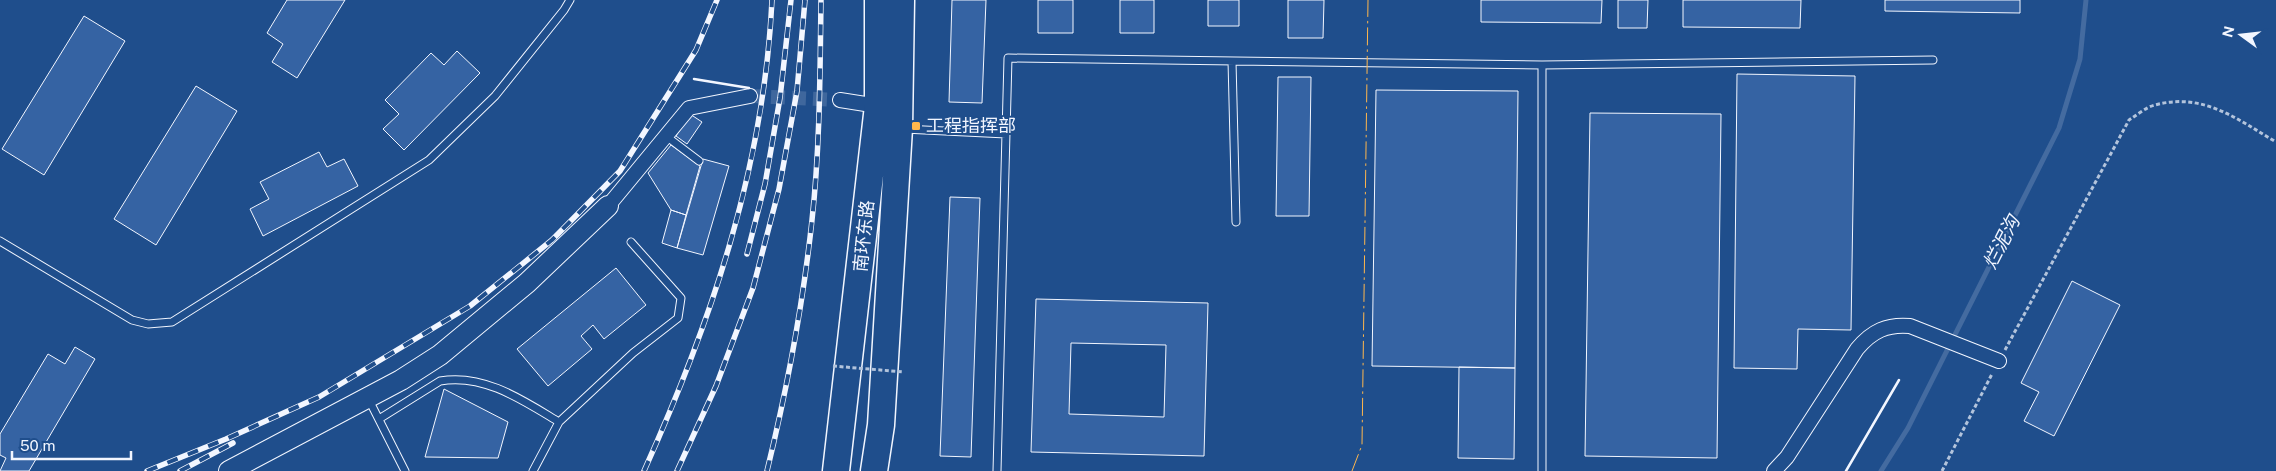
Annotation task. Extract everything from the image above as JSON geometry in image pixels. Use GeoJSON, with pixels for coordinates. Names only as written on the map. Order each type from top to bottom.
{"type":"FeatureCollection","features":[{"type":"Feature","properties":{"kind":"highway","name":"南环东路"},"geometry":{"type":"LineString","coordinates":[[836,471],[878,106],[878,0]]}},
{"type":"Feature","properties":{"kind":"highway","name":"南环东路"},"geometry":{"type":"LineString","coordinates":[[874,471],[881,425],[899,128],[900,0]]}},
{"type":"Feature","properties":{"kind":"street"},"geometry":{"type":"LineString","coordinates":[[229,471],[401,380],[447,349],[527,283],[608,206],[689,108],[750,96]]}},
{"type":"Feature","properties":{"kind":"street"},"geometry":{"type":"LineString","coordinates":[[840,100],[878,106]]}},
{"type":"Feature","properties":{"kind":"street"},"geometry":{"type":"LineString","coordinates":[[1774,471],[1782,465],[1857,349],[1867,337],[1880,329],[1895,325],[1910,326],[1999,361]]}},
{"type":"Feature","properties":{"kind":"lane"},"geometry":{"type":"LineString","coordinates":[[0,241],[132,320],[148,324],[172,322],[429,160],[495,96],[570,0]]}},
{"type":"Feature","properties":{"kind":"lane"},"geometry":{"type":"LineString","coordinates":[[997,471],[1008,58],[1542,65],[1934,60]]}},
{"type":"Feature","properties":{"kind":"lane"},"geometry":{"type":"LineString","coordinates":[[1232,61],[1236,222]]}},
{"type":"Feature","properties":{"kind":"lane"},"geometry":{"type":"LineString","coordinates":[[1542,65],[1542,471]]}},
{"type":"Feature","properties":{"kind":"lane"},"geometry":{"type":"LineString","coordinates":[[899,128],[1006,134]]}},
{"type":"Feature","properties":{"kind":"lane"},"geometry":{"type":"LineString","coordinates":[[666,136],[699,161]]}},
{"type":"Feature","properties":{"kind":"lane"},"geometry":{"type":"LineString","coordinates":[[533,471],[560,422],[634,353],[678,318],[681,298],[631,242]]}},
{"type":"Feature","properties":{"kind":"lane"},"geometry":{"type":"LineString","coordinates":[[379,419],[440,381],[452,379],[500,388],[560,422]]}},
{"type":"Feature","properties":{"kind":"lane"},"geometry":{"type":"LineString","coordinates":[[368,397],[405,471]]}},
{"type":"Feature","properties":{"kind":"path"},"geometry":{"type":"LineString","coordinates":[[1942,471],[2129,120],[2154,105],[2182,101],[2206,104],[2276,142]]}},
{"type":"Feature","properties":{"kind":"path"},"geometry":{"type":"LineString","coordinates":[[833,366],[904,372]]}},
{"type":"Feature","properties":{"kind":"building"},"geometry":{"type":"Polygon","coordinates":[[[287,0],[345,0],[297,78],[272,62],[283,44],[267,33],[287,0]]]}},
{"type":"Feature","properties":{"kind":"building"},"geometry":{"type":"Polygon","coordinates":[[[952,0],[986,0],[982,103],[949,102],[952,0]]]}},
{"type":"Feature","properties":{"kind":"building"},"geometry":{"type":"Polygon","coordinates":[[[1038,0],[1073,0],[1073,33],[1038,33],[1038,0]]]}},
{"type":"Feature","properties":{"kind":"building"},"geometry":{"type":"Polygon","coordinates":[[[1120,0],[1154,0],[1154,33],[1120,33],[1120,0]]]}},
{"type":"Feature","properties":{"kind":"building"},"geometry":{"type":"Polygon","coordinates":[[[1208,0],[1239,0],[1239,26],[1208,26],[1208,0]]]}},
{"type":"Feature","properties":{"kind":"building"},"geometry":{"type":"Polygon","coordinates":[[[1288,0],[1324,0],[1323,38],[1288,38],[1288,0]]]}},
{"type":"Feature","properties":{"kind":"building"},"geometry":{"type":"Polygon","coordinates":[[[1481,0],[1602,0],[1601,23],[1481,22],[1481,0]]]}},
{"type":"Feature","properties":{"kind":"building"},"geometry":{"type":"Polygon","coordinates":[[[1618,0],[1648,0],[1647,28],[1618,28],[1618,0]]]}},
{"type":"Feature","properties":{"kind":"building"},"geometry":{"type":"Polygon","coordinates":[[[1683,0],[1801,0],[1800,28],[1683,27],[1683,0]]]}},
{"type":"Feature","properties":{"kind":"building"},"geometry":{"type":"Polygon","coordinates":[[[1885,0],[2020,0],[2020,13],[1885,11],[1885,0]]]}},
{"type":"Feature","properties":{"kind":"building"},"geometry":{"type":"Polygon","coordinates":[[[84,16],[125,41],[44,175],[2,149],[84,16]]]}},
{"type":"Feature","properties":{"kind":"building"},"geometry":{"type":"Polygon","coordinates":[[[457,51],[480,73],[404,150],[383,129],[399,114],[385,100],[431,53],[444,65],[457,51]]]}},
{"type":"Feature","properties":{"kind":"building"},"geometry":{"type":"Polygon","coordinates":[[[1737,74],[1855,76],[1851,330],[1798,329],[1797,369],[1734,368],[1737,74]]]}},
{"type":"Feature","properties":{"kind":"building"},"geometry":{"type":"Polygon","coordinates":[[[1278,77],[1311,77],[1309,216],[1276,216],[1278,77]]]}},
{"type":"Feature","properties":{"kind":"building"},"geometry":{"type":"Polygon","coordinates":[[[196,86],[237,111],[156,245],[114,219],[196,86]]]}},
{"type":"Feature","properties":{"kind":"building"},"geometry":{"type":"Polygon","coordinates":[[[1376,90],[1518,91],[1515,368],[1372,366],[1376,90]]]}},
{"type":"Feature","properties":{"kind":"building"},"geometry":{"type":"Polygon","coordinates":[[[1590,113],[1721,114],[1717,458],[1585,456],[1590,113]]]}},
{"type":"Feature","properties":{"kind":"building"},"geometry":{"type":"Polygon","coordinates":[[[690,114],[702,122],[687,144],[676,136],[690,114]]]}},
{"type":"Feature","properties":{"kind":"building"},"geometry":{"type":"Polygon","coordinates":[[[671,145],[700,166],[686,215],[671,210],[648,173],[671,145]]]}},
{"type":"Feature","properties":{"kind":"building"},"geometry":{"type":"Polygon","coordinates":[[[319,152],[327,167],[344,159],[358,186],[263,236],[250,209],[269,199],[260,182],[319,152]]]}},
{"type":"Feature","properties":{"kind":"building"},"geometry":{"type":"Polygon","coordinates":[[[703,159],[729,166],[703,255],[677,248],[703,159]]]}},
{"type":"Feature","properties":{"kind":"building"},"geometry":{"type":"Polygon","coordinates":[[[950,197],[980,198],[971,457],[940,456],[950,197]]]}},
{"type":"Feature","properties":{"kind":"building"},"geometry":{"type":"Polygon","coordinates":[[[671,210],[686,215],[677,248],[662,243],[671,210]]]}},
{"type":"Feature","properties":{"kind":"building"},"geometry":{"type":"Polygon","coordinates":[[[616,268],[646,305],[604,339],[593,325],[581,336],[592,349],[548,386],[517,349],[616,268]]]}},
{"type":"Feature","properties":{"kind":"building"},"geometry":{"type":"Polygon","coordinates":[[[2072,281],[2120,305],[2054,436],[2024,421],[2039,392],[2021,383],[2072,281]]]}},
{"type":"Feature","properties":{"kind":"building"},"geometry":{"type":"Polygon","coordinates":[[[1036,299],[1208,303],[1204,456],[1031,452],[1036,299]],[[1071,343],[1069,414],[1164,417],[1166,345],[1071,343]]]}},
{"type":"Feature","properties":{"kind":"building"},"geometry":{"type":"Polygon","coordinates":[[[75,347],[95,359],[29,471],[0,471],[6,458],[0,455],[0,434],[48,354],[65,364],[75,347]]]}},
{"type":"Feature","properties":{"kind":"building"},"geometry":{"type":"Polygon","coordinates":[[[1459,367],[1515,368],[1514,459],[1458,458],[1459,367]]]}},
{"type":"Feature","properties":{"kind":"building"},"geometry":{"type":"Polygon","coordinates":[[[444,389],[508,422],[498,458],[425,457],[444,389]]]}},
{"type":"Feature","properties":{"kind":"waterway","name":"烂泥沟"},"geometry":{"type":"LineString","coordinates":[[1881,471],[1908,428],[2059,128],[2080,59],[2086,0]]}},
{"type":"Feature","properties":{"kind":"tunnel"},"geometry":{"type":"LineString","coordinates":[[750,96],[840,100]]}},
{"type":"Feature","properties":{"kind":"railway"},"geometry":{"type":"LineString","coordinates":[[147,471],[226,439],[319,397],[470,306],[552,240],[620,171],[696,50],[717,0]]}},
{"type":"Feature","properties":{"kind":"railway"},"geometry":{"type":"LineString","coordinates":[[644,471],[692,357],[731,242],[746,183],[758,123],[767,62],[772,0]]}},
{"type":"Feature","properties":{"kind":"railway"},"geometry":{"type":"LineString","coordinates":[[747,254],[765,184],[780,98],[791,0]]}},
{"type":"Feature","properties":{"kind":"railway"},"geometry":{"type":"LineString","coordinates":[[677,471],[716,386],[753,288],[779,189],[797,91],[805,0]]}},
{"type":"Feature","properties":{"kind":"railway"},"geometry":{"type":"LineString","coordinates":[[767,471],[794,346],[812,220],[818,138],[821,0]]}},
{"type":"Feature","properties":{"kind":"railway"},"geometry":{"type":"LineString","coordinates":[[180,471],[233,443]]}},
{"type":"Feature","properties":{"kind":"wall"},"geometry":{"type":"LineString","coordinates":[[694,79],[749,88]]}},
{"type":"Feature","properties":{"kind":"wall"},"geometry":{"type":"LineString","coordinates":[[1846,471],[1899,380]]}},
{"type":"Feature","properties":{"kind":"power"},"geometry":{"type":"LineString","coordinates":[[1352,471],[1362,445],[1368,0]]}},
{"type":"Feature","properties":{"kind":"place","name":"工程指挥部"},"geometry":{"type":"Point","coordinates":[916,126]}}]}
